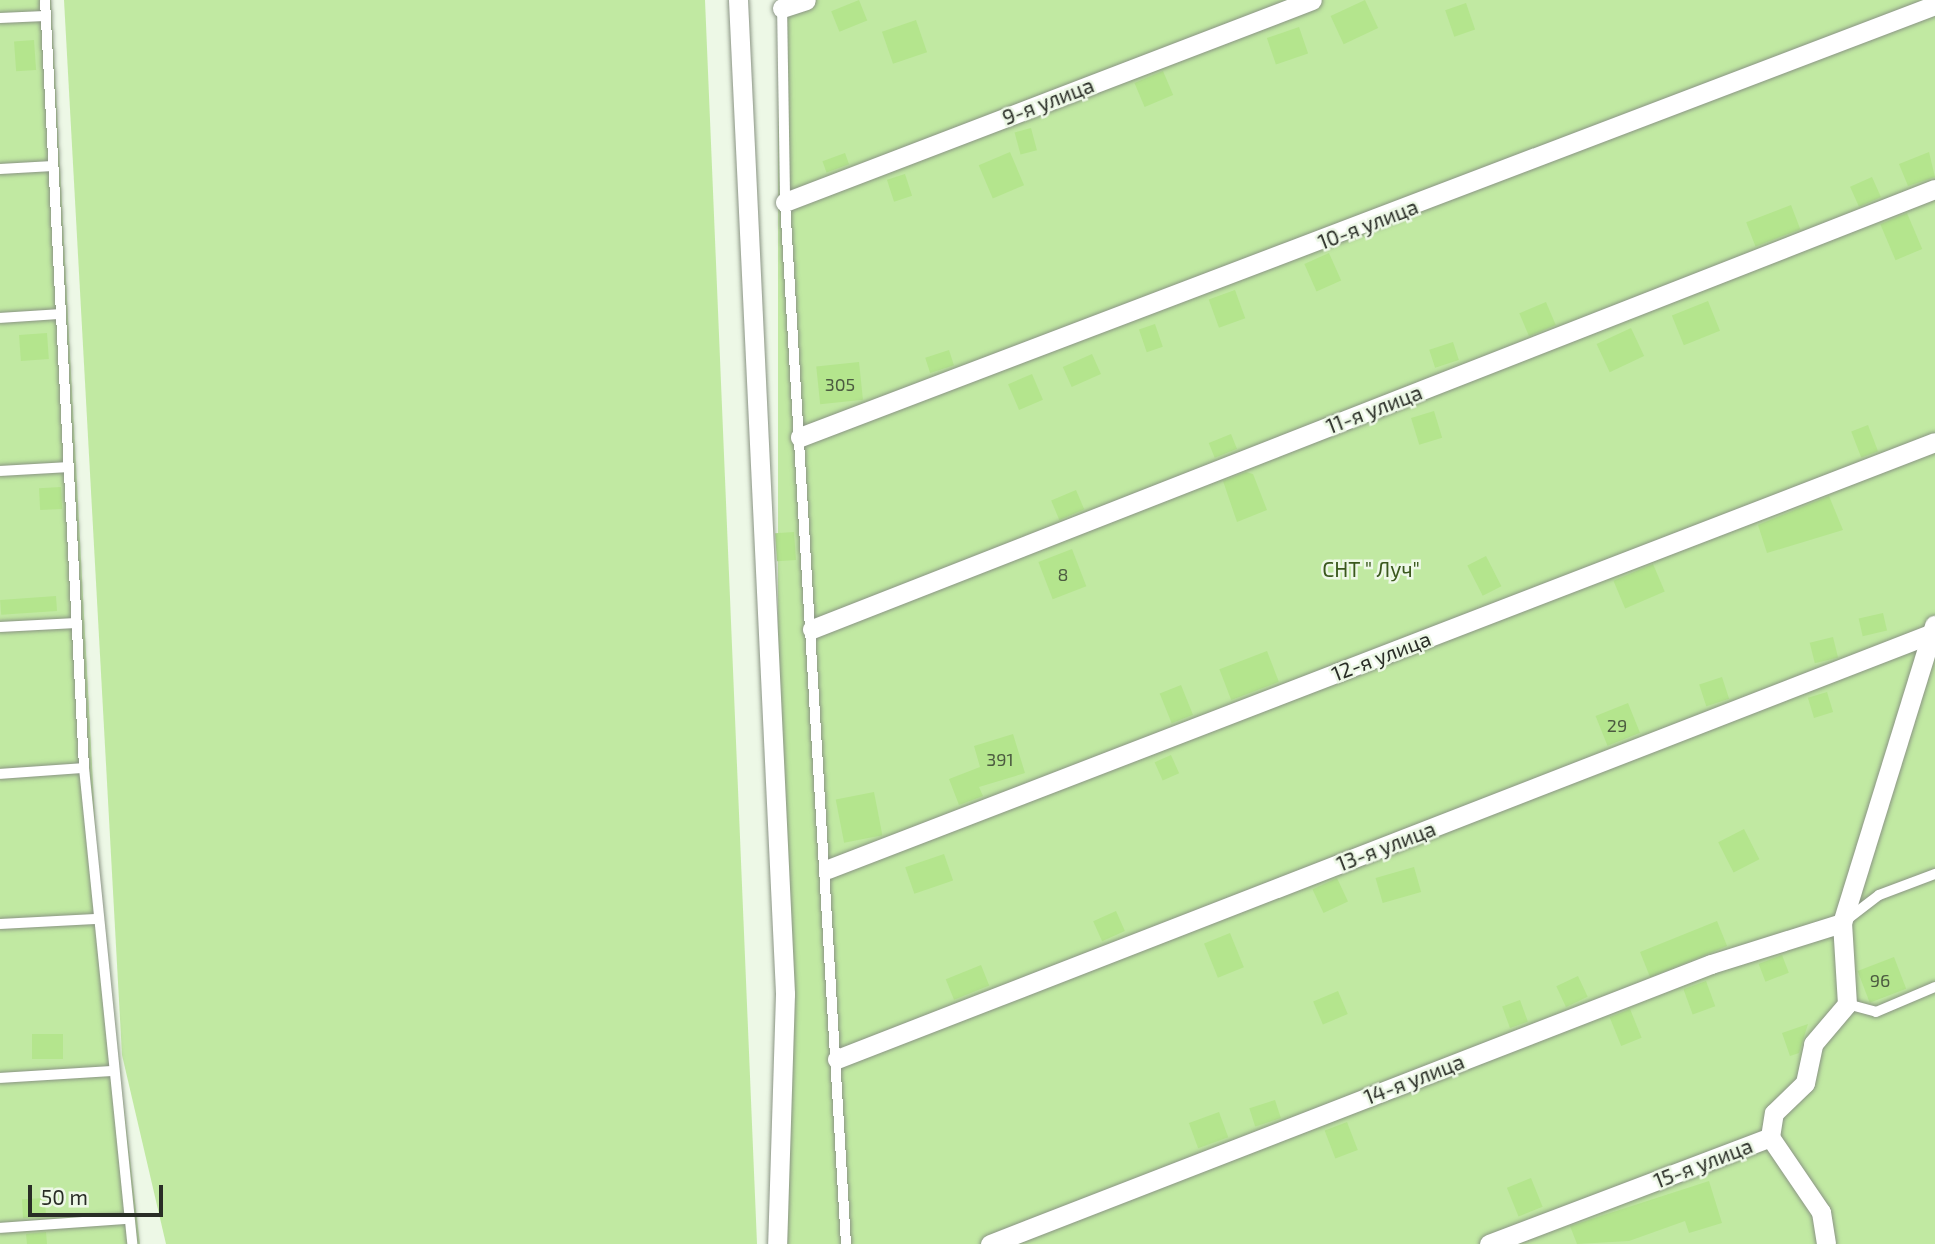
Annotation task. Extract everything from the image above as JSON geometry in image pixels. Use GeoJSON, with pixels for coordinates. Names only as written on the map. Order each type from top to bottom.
{"type":"FeatureCollection","features":[{"type":"Feature","properties":{"kind":"street"},"geometry":{"type":"LineString","coordinates":[[738,0],[785,994],[777,1244]]}},
{"type":"Feature","properties":{"kind":"street"},"geometry":{"type":"LineString","coordinates":[[782,4],[806,0]]}},
{"type":"Feature","properties":{"kind":"street","name":"9-я улица"},"geometry":{"type":"LineString","coordinates":[[785,202],[1312,0]]}},
{"type":"Feature","properties":{"kind":"street","name":"10-я улица"},"geometry":{"type":"LineString","coordinates":[[800,437],[1935,5]]}},
{"type":"Feature","properties":{"kind":"street","name":"11-я улица"},"geometry":{"type":"LineString","coordinates":[[812,629],[1935,189]]}},
{"type":"Feature","properties":{"kind":"street","name":"12-я улица"},"geometry":{"type":"LineString","coordinates":[[828,869],[1935,442]]}},
{"type":"Feature","properties":{"kind":"street"},"geometry":{"type":"LineString","coordinates":[[1847,1004],[1842,923],[1934,629]]}},
{"type":"Feature","properties":{"kind":"street","name":"13-я улица"},"geometry":{"type":"LineString","coordinates":[[837,1059],[1934,629]]}},
{"type":"Feature","properties":{"kind":"street","name":"14-я улица"},"geometry":{"type":"LineString","coordinates":[[990,1244],[1712,964],[1842,923]]}},
{"type":"Feature","properties":{"kind":"street","name":"15-я улица"},"geometry":{"type":"LineString","coordinates":[[1489,1244],[1770,1137],[1774,1113],[1805,1083],[1814,1044],[1847,1004]]}},
{"type":"Feature","properties":{"kind":"street"},"geometry":{"type":"LineString","coordinates":[[1770,1137],[1821,1212],[1826,1244]]}},
{"type":"Feature","properties":{"kind":"lane"},"geometry":{"type":"LineString","coordinates":[[44,0],[84,768],[95,919],[127,1219],[132,1244]]}},
{"type":"Feature","properties":{"kind":"lane"},"geometry":{"type":"LineString","coordinates":[[782,4],[785,202],[828,869],[846,1244]]}},
{"type":"Feature","properties":{"kind":"lane"},"geometry":{"type":"LineString","coordinates":[[0,18],[45,16]]}},
{"type":"Feature","properties":{"kind":"lane"},"geometry":{"type":"LineString","coordinates":[[0,169],[53,166]]}},
{"type":"Feature","properties":{"kind":"lane"},"geometry":{"type":"LineString","coordinates":[[0,318],[61,314]]}},
{"type":"Feature","properties":{"kind":"lane"},"geometry":{"type":"LineString","coordinates":[[0,471],[69,467]]}},
{"type":"Feature","properties":{"kind":"lane"},"geometry":{"type":"LineString","coordinates":[[0,627],[76,623]]}},
{"type":"Feature","properties":{"kind":"lane"},"geometry":{"type":"LineString","coordinates":[[0,774],[84,768]]}},
{"type":"Feature","properties":{"kind":"lane"},"geometry":{"type":"LineString","coordinates":[[1842,923],[1879,895],[1935,874]]}},
{"type":"Feature","properties":{"kind":"lane"},"geometry":{"type":"LineString","coordinates":[[0,924],[95,919]]}},
{"type":"Feature","properties":{"kind":"lane"},"geometry":{"type":"LineString","coordinates":[[1847,1004],[1876,1012],[1935,987]]}},
{"type":"Feature","properties":{"kind":"lane"},"geometry":{"type":"LineString","coordinates":[[0,1078],[111,1071]]}},
{"type":"Feature","properties":{"kind":"lane"},"geometry":{"type":"LineString","coordinates":[[0,1228],[127,1219]]}},
{"type":"Feature","properties":{"kind":"green space"},"geometry":{"type":"Polygon","coordinates":[[[0,0],[51,0],[99,895],[140,1244],[0,1244],[0,0]]]}},
{"type":"Feature","properties":{"kind":"green space"},"geometry":{"type":"Polygon","coordinates":[[[64,0],[705,0],[757,1244],[166,1244],[122,1055],[64,0]]]}},
{"type":"Feature","properties":{"kind":"green space","name":"СНТ \" Луч\""},"geometry":{"type":"Polygon","coordinates":[[[778,0],[1935,0],[1935,1244],[778,1244],[778,0]]]}},
{"type":"Feature","properties":{"kind":"building"},"geometry":{"type":"Polygon","coordinates":[[[859,0],[867,20],[839,32],[831,11],[859,0]]]}},
{"type":"Feature","properties":{"kind":"building"},"geometry":{"type":"Polygon","coordinates":[[[1365,0],[1378,28],[1344,44],[1331,16],[1365,0]]]}},
{"type":"Feature","properties":{"kind":"building"},"geometry":{"type":"Polygon","coordinates":[[[1466,3],[1475,29],[1454,37],[1445,10],[1466,3]]]}},
{"type":"Feature","properties":{"kind":"building"},"geometry":{"type":"Polygon","coordinates":[[[916,20],[927,52],[893,64],[882,32],[916,20]]]}},
{"type":"Feature","properties":{"kind":"building"},"geometry":{"type":"Polygon","coordinates":[[[1299,27],[1308,53],[1276,65],[1267,38],[1299,27]]]}},
{"type":"Feature","properties":{"kind":"building"},"geometry":{"type":"Polygon","coordinates":[[[34,40],[36,70],[16,71],[14,41],[34,40]]]}},
{"type":"Feature","properties":{"kind":"building"},"geometry":{"type":"Polygon","coordinates":[[[1163,71],[1173,95],[1145,107],[1134,83],[1163,71]]]}},
{"type":"Feature","properties":{"kind":"building"},"geometry":{"type":"Polygon","coordinates":[[[1031,128],[1037,150],[1021,155],[1015,132],[1031,128]]]}},
{"type":"Feature","properties":{"kind":"building"},"geometry":{"type":"Polygon","coordinates":[[[1010,152],[1024,185],[993,198],[979,165],[1010,152]]]}},
{"type":"Feature","properties":{"kind":"building"},"geometry":{"type":"Polygon","coordinates":[[[1929,152],[1935,177],[1908,186],[1899,164],[1929,152]]]}},
{"type":"Feature","properties":{"kind":"building"},"geometry":{"type":"Polygon","coordinates":[[[845,153],[849,164],[827,172],[822,161],[845,153]]]}},
{"type":"Feature","properties":{"kind":"building"},"geometry":{"type":"Polygon","coordinates":[[[905,174],[912,196],[894,202],[887,180],[905,174]]]}},
{"type":"Feature","properties":{"kind":"building"},"geometry":{"type":"Polygon","coordinates":[[[1872,177],[1881,197],[1859,207],[1850,187],[1872,177]]]}},
{"type":"Feature","properties":{"kind":"building"},"geometry":{"type":"Polygon","coordinates":[[[1791,205],[1800,229],[1756,246],[1746,222],[1791,205]]]}},
{"type":"Feature","properties":{"kind":"building"},"geometry":{"type":"Polygon","coordinates":[[[1907,213],[1922,249],[1896,260],[1880,224],[1907,213]]]}},
{"type":"Feature","properties":{"kind":"building"},"geometry":{"type":"Polygon","coordinates":[[[1329,253],[1341,280],[1317,291],[1304,264],[1329,253]]]}},
{"type":"Feature","properties":{"kind":"building"},"geometry":{"type":"Polygon","coordinates":[[[1235,290],[1245,318],[1219,328],[1209,300],[1235,290]]]}},
{"type":"Feature","properties":{"kind":"building"},"geometry":{"type":"Polygon","coordinates":[[[1708,301],[1720,331],[1684,345],[1672,316],[1708,301]]]}},
{"type":"Feature","properties":{"kind":"building"},"geometry":{"type":"Polygon","coordinates":[[[1546,302],[1556,325],[1529,336],[1519,313],[1546,302]]]}},
{"type":"Feature","properties":{"kind":"building"},"geometry":{"type":"Polygon","coordinates":[[[1155,324],[1163,347],[1147,352],[1139,330],[1155,324]]]}},
{"type":"Feature","properties":{"kind":"building"},"geometry":{"type":"Polygon","coordinates":[[[1631,328],[1644,356],[1610,372],[1597,344],[1631,328]]]}},
{"type":"Feature","properties":{"kind":"building"},"geometry":{"type":"Polygon","coordinates":[[[47,333],[49,359],[21,361],[19,335],[47,333]]]}},
{"type":"Feature","properties":{"kind":"building"},"geometry":{"type":"Polygon","coordinates":[[[1453,342],[1459,360],[1435,368],[1429,350],[1453,342]]]}},
{"type":"Feature","properties":{"kind":"building"},"geometry":{"type":"Polygon","coordinates":[[[949,350],[954,365],[930,373],[925,358],[949,350]]]}},
{"type":"Feature","properties":{"kind":"building"},"geometry":{"type":"Polygon","coordinates":[[[1092,354],[1101,374],[1072,387],[1063,367],[1092,354]]]}},
{"type":"Feature","properties":{"kind":"building"},"geometry":{"type":"Polygon","coordinates":[[[859,362],[863,400],[820,404],[816,366],[859,362]]]}},
{"type":"Feature","properties":{"kind":"building"},"geometry":{"type":"Polygon","coordinates":[[[1032,374],[1043,400],[1019,410],[1008,384],[1032,374]]]}},
{"type":"Feature","properties":{"kind":"building"},"geometry":{"type":"Polygon","coordinates":[[[1434,411],[1442,438],[1419,445],[1411,418],[1434,411]]]}},
{"type":"Feature","properties":{"kind":"building"},"geometry":{"type":"Polygon","coordinates":[[[1868,425],[1878,451],[1861,458],[1851,431],[1868,425]]]}},
{"type":"Feature","properties":{"kind":"building"},"geometry":{"type":"Polygon","coordinates":[[[1231,434],[1237,449],[1215,458],[1209,443],[1231,434]]]}},
{"type":"Feature","properties":{"kind":"building"},"geometry":{"type":"Polygon","coordinates":[[[1246,472],[1253,474],[1267,510],[1237,522],[1223,481],[1246,472]]]}},
{"type":"Feature","properties":{"kind":"building"},"geometry":{"type":"Polygon","coordinates":[[[61,487],[62,509],[40,510],[39,488],[61,487]]]}},
{"type":"Feature","properties":{"kind":"building"},"geometry":{"type":"Polygon","coordinates":[[[1076,490],[1084,509],[1059,520],[1051,501],[1076,490]]]}},
{"type":"Feature","properties":{"kind":"building"},"geometry":{"type":"Polygon","coordinates":[[[1829,496],[1843,530],[1767,553],[1758,525],[1829,496]]]}},
{"type":"Feature","properties":{"kind":"building"},"geometry":{"type":"Polygon","coordinates":[[[794,532],[796,560],[777,561],[775,533],[794,532]]]}},
{"type":"Feature","properties":{"kind":"building"},"geometry":{"type":"Polygon","coordinates":[[[1072,549],[1086,586],[1053,599],[1038,562],[1072,549]]]}},
{"type":"Feature","properties":{"kind":"building"},"geometry":{"type":"Polygon","coordinates":[[[1486,556],[1501,586],[1483,596],[1467,566],[1486,556]]]}},
{"type":"Feature","properties":{"kind":"building"},"geometry":{"type":"Polygon","coordinates":[[[1653,564],[1665,592],[1625,608],[1613,581],[1653,564]]]}},
{"type":"Feature","properties":{"kind":"building"},"geometry":{"type":"Polygon","coordinates":[[[56,596],[57,611],[1,615],[0,600],[56,596]]]}},
{"type":"Feature","properties":{"kind":"building"},"geometry":{"type":"Polygon","coordinates":[[[1883,613],[1887,631],[1863,636],[1859,619],[1883,613]]]}},
{"type":"Feature","properties":{"kind":"building"},"geometry":{"type":"Polygon","coordinates":[[[1833,637],[1838,657],[1815,663],[1810,643],[1833,637]]]}},
{"type":"Feature","properties":{"kind":"building"},"geometry":{"type":"Polygon","coordinates":[[[1267,651],[1279,682],[1231,700],[1219,669],[1267,651]]]}},
{"type":"Feature","properties":{"kind":"building"},"geometry":{"type":"Polygon","coordinates":[[[1722,677],[1729,699],[1706,706],[1699,684],[1722,677]]]}},
{"type":"Feature","properties":{"kind":"building"},"geometry":{"type":"Polygon","coordinates":[[[1181,685],[1193,715],[1172,723],[1160,694],[1181,685]]]}},
{"type":"Feature","properties":{"kind":"building"},"geometry":{"type":"Polygon","coordinates":[[[1827,692],[1833,712],[1814,718],[1808,698],[1827,692]]]}},
{"type":"Feature","properties":{"kind":"building"},"geometry":{"type":"Polygon","coordinates":[[[1628,703],[1640,733],[1608,746],[1596,716],[1628,703]]]}},
{"type":"Feature","properties":{"kind":"building"},"geometry":{"type":"Polygon","coordinates":[[[1013,734],[1025,773],[979,787],[983,796],[959,805],[949,779],[980,767],[974,746],[1013,734]]]}},
{"type":"Feature","properties":{"kind":"building"},"geometry":{"type":"Polygon","coordinates":[[[1171,755],[1179,773],[1163,781],[1155,762],[1171,755]]]}},
{"type":"Feature","properties":{"kind":"building"},"geometry":{"type":"Polygon","coordinates":[[[874,792],[882,835],[844,843],[836,799],[874,792]]]}},
{"type":"Feature","properties":{"kind":"building"},"geometry":{"type":"Polygon","coordinates":[[[1744,829],[1759,859],[1734,872],[1718,842],[1744,829]]]}},
{"type":"Feature","properties":{"kind":"building"},"geometry":{"type":"Polygon","coordinates":[[[944,854],[953,880],[914,894],[905,867],[944,854]]]}},
{"type":"Feature","properties":{"kind":"building"},"geometry":{"type":"Polygon","coordinates":[[[1414,867],[1421,892],[1383,903],[1376,878],[1414,867]]]}},
{"type":"Feature","properties":{"kind":"building"},"geometry":{"type":"Polygon","coordinates":[[[1337,878],[1348,902],[1324,913],[1313,889],[1337,878]]]}},
{"type":"Feature","properties":{"kind":"building"},"geometry":{"type":"Polygon","coordinates":[[[1116,911],[1125,931],[1102,941],[1093,921],[1116,911]]]}},
{"type":"Feature","properties":{"kind":"building"},"geometry":{"type":"Polygon","coordinates":[[[1717,921],[1727,946],[1650,977],[1640,952],[1717,921]]]}},
{"type":"Feature","properties":{"kind":"building"},"geometry":{"type":"Polygon","coordinates":[[[1230,933],[1244,967],[1218,978],[1204,943],[1230,933]]]}},
{"type":"Feature","properties":{"kind":"building"},"geometry":{"type":"Polygon","coordinates":[[[1782,955],[1789,973],[1765,982],[1759,964],[1782,955]]]}},
{"type":"Feature","properties":{"kind":"building"},"geometry":{"type":"Polygon","coordinates":[[[1894,957],[1906,989],[1870,1003],[1858,971],[1894,957]]]}},
{"type":"Feature","properties":{"kind":"building"},"geometry":{"type":"Polygon","coordinates":[[[981,965],[989,985],[954,1000],[946,979],[981,965]]]}},
{"type":"Feature","properties":{"kind":"building"},"geometry":{"type":"Polygon","coordinates":[[[1578,976],[1588,997],[1566,1007],[1556,986],[1578,976]]]}},
{"type":"Feature","properties":{"kind":"building"},"geometry":{"type":"Polygon","coordinates":[[[1706,981],[1715,1006],[1693,1015],[1683,989],[1706,981]]]}},
{"type":"Feature","properties":{"kind":"building"},"geometry":{"type":"Polygon","coordinates":[[[1338,991],[1348,1014],[1323,1025],[1313,1002],[1338,991]]]}},
{"type":"Feature","properties":{"kind":"building"},"geometry":{"type":"Polygon","coordinates":[[[1520,1000],[1528,1022],[1510,1028],[1502,1006],[1520,1000]]]}},
{"type":"Feature","properties":{"kind":"building"},"geometry":{"type":"Polygon","coordinates":[[[1630,1009],[1642,1038],[1621,1046],[1610,1017],[1630,1009]]]}},
{"type":"Feature","properties":{"kind":"building"},"geometry":{"type":"Polygon","coordinates":[[[1808,1024],[1799,1053],[1790,1056],[1782,1033],[1808,1024]]]}},
{"type":"Feature","properties":{"kind":"building"},"geometry":{"type":"Polygon","coordinates":[[[32,1034],[63,1034],[63,1059],[32,1059],[32,1034]]]}},
{"type":"Feature","properties":{"kind":"building"},"geometry":{"type":"Polygon","coordinates":[[[1275,1100],[1281,1118],[1255,1126],[1249,1108],[1275,1100]]]}},
{"type":"Feature","properties":{"kind":"building"},"geometry":{"type":"Polygon","coordinates":[[[1219,1112],[1228,1137],[1198,1148],[1189,1123],[1219,1112]]]}},
{"type":"Feature","properties":{"kind":"building"},"geometry":{"type":"Polygon","coordinates":[[[1347,1122],[1358,1150],[1335,1159],[1325,1131],[1347,1122]]]}},
{"type":"Feature","properties":{"kind":"building"},"geometry":{"type":"Polygon","coordinates":[[[1531,1178],[1543,1207],[1519,1216],[1507,1188],[1531,1178]]]}},
{"type":"Feature","properties":{"kind":"building"},"geometry":{"type":"Polygon","coordinates":[[[1709,1181],[1722,1223],[1689,1233],[1685,1221],[1629,1241],[1577,1244],[1570,1226],[1709,1181]]]}},
{"type":"Feature","properties":{"kind":"building"},"geometry":{"type":"Polygon","coordinates":[[[45,1198],[46,1217],[23,1218],[22,1199],[45,1198]]]}},
{"type":"Feature","properties":{"kind":"building"},"geometry":{"type":"Polygon","coordinates":[[[46,1232],[47,1244],[27,1244],[26,1234],[46,1232]]]}}]}
